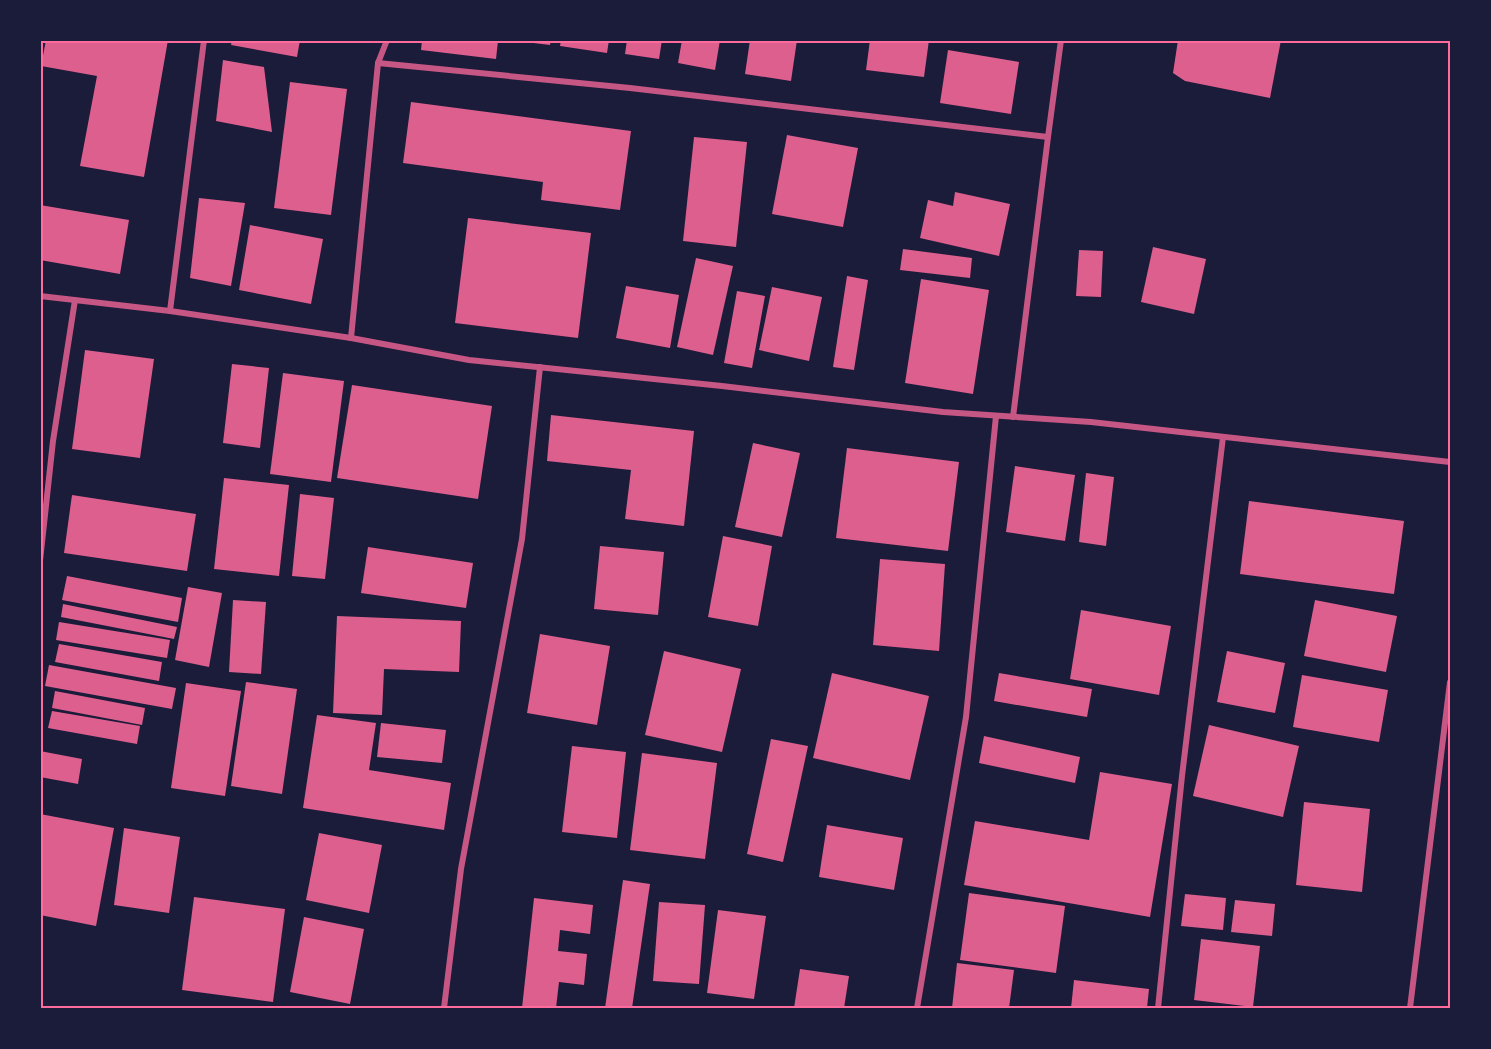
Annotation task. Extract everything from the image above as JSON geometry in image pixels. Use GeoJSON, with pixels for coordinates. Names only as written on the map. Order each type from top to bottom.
{"type":"FeatureCollection","features":[{"type":"Feature","properties":{"kind":"street"},"geometry":{"type":"LineString","coordinates":[[171,311],[204,40]]}},
{"type":"Feature","properties":{"kind":"street"},"geometry":{"type":"LineString","coordinates":[[351,338],[378,63],[387,40]]}},
{"type":"Feature","properties":{"kind":"street"},"geometry":{"type":"LineString","coordinates":[[1013,417],[1061,40]]}},
{"type":"Feature","properties":{"kind":"street"},"geometry":{"type":"LineString","coordinates":[[378,63],[630,88],[1048,137]]}},
{"type":"Feature","properties":{"kind":"street"},"geometry":{"type":"LineString","coordinates":[[40,296],[171,311],[351,338],[469,360],[943,412],[1091,422],[1450,462]]}},
{"type":"Feature","properties":{"kind":"street"},"geometry":{"type":"LineString","coordinates":[[40,561],[53,441],[75,300]]}},
{"type":"Feature","properties":{"kind":"street"},"geometry":{"type":"LineString","coordinates":[[444,1008],[461,869],[522,539],[540,367]]}},
{"type":"Feature","properties":{"kind":"street"},"geometry":{"type":"LineString","coordinates":[[917,1008],[966,717],[996,416]]}},
{"type":"Feature","properties":{"kind":"street"},"geometry":{"type":"LineString","coordinates":[[1158,1008],[1182,776],[1223,437]]}},
{"type":"Feature","properties":{"kind":"street"},"geometry":{"type":"LineString","coordinates":[[1410,1008],[1450,682]]}},
{"type":"Feature","properties":{"kind":"building"},"geometry":{"type":"Polygon","coordinates":[[[46,40],[168,40],[144,177],[80,166],[97,76],[41,66],[46,40]]]}},
{"type":"Feature","properties":{"kind":"building"},"geometry":{"type":"Polygon","coordinates":[[[232,40],[300,40],[297,57],[231,45],[232,40]]]}},
{"type":"Feature","properties":{"kind":"building"},"geometry":{"type":"Polygon","coordinates":[[[422,40],[496,40],[498,41],[496,59],[421,50],[422,40]]]}},
{"type":"Feature","properties":{"kind":"building"},"geometry":{"type":"Polygon","coordinates":[[[526,40],[551,40],[550,45],[525,42],[526,40]]]}},
{"type":"Feature","properties":{"kind":"building"},"geometry":{"type":"Polygon","coordinates":[[[561,40],[609,40],[607,53],[560,46],[561,40]]]}},
{"type":"Feature","properties":{"kind":"building"},"geometry":{"type":"Polygon","coordinates":[[[627,40],[662,40],[659,59],[625,54],[627,40]]]}},
{"type":"Feature","properties":{"kind":"building"},"geometry":{"type":"Polygon","coordinates":[[[682,40],[720,40],[715,70],[678,63],[682,40]]]}},
{"type":"Feature","properties":{"kind":"building"},"geometry":{"type":"Polygon","coordinates":[[[750,40],[797,40],[791,81],[745,74],[750,40]]]}},
{"type":"Feature","properties":{"kind":"building"},"geometry":{"type":"Polygon","coordinates":[[[870,40],[929,40],[924,77],[866,70],[870,40]]]}},
{"type":"Feature","properties":{"kind":"building"},"geometry":{"type":"Polygon","coordinates":[[[1178,40],[1281,40],[1270,98],[1185,81],[1173,73],[1178,40]]]}},
{"type":"Feature","properties":{"kind":"building"},"geometry":{"type":"Polygon","coordinates":[[[948,50],[1019,62],[1011,114],[940,103],[948,50]]]}},
{"type":"Feature","properties":{"kind":"building"},"geometry":{"type":"Polygon","coordinates":[[[223,60],[264,67],[272,132],[216,121],[223,60]]]}},
{"type":"Feature","properties":{"kind":"building"},"geometry":{"type":"Polygon","coordinates":[[[290,82],[347,89],[331,215],[274,208],[290,82]]]}},
{"type":"Feature","properties":{"kind":"building"},"geometry":{"type":"Polygon","coordinates":[[[411,102],[631,131],[620,210],[541,200],[543,182],[403,163],[411,102]]]}},
{"type":"Feature","properties":{"kind":"building"},"geometry":{"type":"Polygon","coordinates":[[[787,135],[858,148],[843,227],[772,214],[787,135]]]}},
{"type":"Feature","properties":{"kind":"building"},"geometry":{"type":"Polygon","coordinates":[[[694,137],[747,142],[736,247],[683,241],[694,137]]]}},
{"type":"Feature","properties":{"kind":"building"},"geometry":{"type":"Polygon","coordinates":[[[955,192],[1010,204],[999,256],[920,238],[928,200],[953,206],[955,192]]]}},
{"type":"Feature","properties":{"kind":"building"},"geometry":{"type":"Polygon","coordinates":[[[199,198],[245,203],[231,286],[190,278],[199,198]]]}},
{"type":"Feature","properties":{"kind":"building"},"geometry":{"type":"Polygon","coordinates":[[[40,205],[129,220],[120,274],[40,260],[40,205]]]}},
{"type":"Feature","properties":{"kind":"building"},"geometry":{"type":"Polygon","coordinates":[[[468,218],[591,233],[578,338],[455,323],[468,218]]]}},
{"type":"Feature","properties":{"kind":"building"},"geometry":{"type":"Polygon","coordinates":[[[250,225],[323,239],[311,304],[239,290],[250,225]]]}},
{"type":"Feature","properties":{"kind":"building"},"geometry":{"type":"Polygon","coordinates":[[[1153,247],[1206,259],[1194,314],[1141,302],[1153,247]]]}},
{"type":"Feature","properties":{"kind":"building"},"geometry":{"type":"Polygon","coordinates":[[[903,249],[972,258],[970,278],[900,270],[903,249]]]}},
{"type":"Feature","properties":{"kind":"building"},"geometry":{"type":"Polygon","coordinates":[[[1079,250],[1103,251],[1101,297],[1076,296],[1079,250]]]}},
{"type":"Feature","properties":{"kind":"building"},"geometry":{"type":"Polygon","coordinates":[[[696,258],[733,266],[713,355],[677,347],[696,258]]]}},
{"type":"Feature","properties":{"kind":"building"},"geometry":{"type":"Polygon","coordinates":[[[847,276],[868,280],[854,370],[833,367],[847,276]]]}},
{"type":"Feature","properties":{"kind":"building"},"geometry":{"type":"Polygon","coordinates":[[[921,279],[989,290],[973,394],[905,383],[921,279]]]}},
{"type":"Feature","properties":{"kind":"building"},"geometry":{"type":"Polygon","coordinates":[[[626,286],[679,295],[670,348],[616,338],[626,286]]]}},
{"type":"Feature","properties":{"kind":"building"},"geometry":{"type":"Polygon","coordinates":[[[772,287],[822,297],[809,361],[759,350],[772,287]]]}},
{"type":"Feature","properties":{"kind":"building"},"geometry":{"type":"Polygon","coordinates":[[[737,291],[765,296],[752,368],[724,363],[737,291]]]}},
{"type":"Feature","properties":{"kind":"building"},"geometry":{"type":"Polygon","coordinates":[[[85,350],[154,359],[140,458],[72,449],[85,350]]]}},
{"type":"Feature","properties":{"kind":"building"},"geometry":{"type":"Polygon","coordinates":[[[232,364],[269,368],[260,448],[223,443],[232,364]]]}},
{"type":"Feature","properties":{"kind":"building"},"geometry":{"type":"Polygon","coordinates":[[[283,373],[344,381],[331,482],[270,474],[283,373]]]}},
{"type":"Feature","properties":{"kind":"building"},"geometry":{"type":"Polygon","coordinates":[[[352,385],[492,406],[478,499],[337,478],[352,385]]]}},
{"type":"Feature","properties":{"kind":"building"},"geometry":{"type":"Polygon","coordinates":[[[551,415],[694,431],[684,526],[625,519],[631,470],[547,461],[551,415]]]}},
{"type":"Feature","properties":{"kind":"building"},"geometry":{"type":"Polygon","coordinates":[[[753,443],[800,453],[782,537],[735,527],[753,443]]]}},
{"type":"Feature","properties":{"kind":"building"},"geometry":{"type":"Polygon","coordinates":[[[847,448],[959,462],[948,551],[836,538],[847,448]]]}},
{"type":"Feature","properties":{"kind":"building"},"geometry":{"type":"Polygon","coordinates":[[[1015,466],[1075,475],[1065,541],[1006,532],[1015,466]]]}},
{"type":"Feature","properties":{"kind":"building"},"geometry":{"type":"Polygon","coordinates":[[[1086,473],[1114,477],[1106,546],[1079,542],[1086,473]]]}},
{"type":"Feature","properties":{"kind":"building"},"geometry":{"type":"Polygon","coordinates":[[[224,478],[289,485],[279,576],[214,569],[224,478]]]}},
{"type":"Feature","properties":{"kind":"building"},"geometry":{"type":"Polygon","coordinates":[[[300,494],[334,498],[325,579],[292,576],[300,494]]]}},
{"type":"Feature","properties":{"kind":"building"},"geometry":{"type":"Polygon","coordinates":[[[72,495],[196,514],[187,571],[64,553],[72,495]]]}},
{"type":"Feature","properties":{"kind":"building"},"geometry":{"type":"Polygon","coordinates":[[[1249,501],[1404,521],[1394,594],[1240,574],[1249,501]]]}},
{"type":"Feature","properties":{"kind":"building"},"geometry":{"type":"Polygon","coordinates":[[[723,536],[772,546],[758,626],[708,617],[723,536]]]}},
{"type":"Feature","properties":{"kind":"building"},"geometry":{"type":"Polygon","coordinates":[[[600,546],[664,552],[658,615],[594,609],[600,546]]]}},
{"type":"Feature","properties":{"kind":"building"},"geometry":{"type":"Polygon","coordinates":[[[368,547],[473,563],[466,608],[361,593],[368,547]]]}},
{"type":"Feature","properties":{"kind":"building"},"geometry":{"type":"Polygon","coordinates":[[[880,559],[945,564],[939,651],[873,645],[880,559]]]}},
{"type":"Feature","properties":{"kind":"building"},"geometry":{"type":"Polygon","coordinates":[[[67,576],[182,598],[178,622],[62,600],[67,576]]]}},
{"type":"Feature","properties":{"kind":"building"},"geometry":{"type":"Polygon","coordinates":[[[188,587],[222,593],[209,667],[175,660],[188,587]]]}},
{"type":"Feature","properties":{"kind":"building"},"geometry":{"type":"Polygon","coordinates":[[[233,600],[266,602],[261,674],[229,672],[233,600]]]}},
{"type":"Feature","properties":{"kind":"building"},"geometry":{"type":"Polygon","coordinates":[[[1315,600],[1397,616],[1386,672],[1304,656],[1315,600]]]}},
{"type":"Feature","properties":{"kind":"building"},"geometry":{"type":"Polygon","coordinates":[[[63,604],[177,627],[174,639],[61,617],[63,604]]]}},
{"type":"Feature","properties":{"kind":"building"},"geometry":{"type":"Polygon","coordinates":[[[1081,610],[1171,626],[1159,695],[1070,679],[1081,610]]]}},
{"type":"Feature","properties":{"kind":"building"},"geometry":{"type":"Polygon","coordinates":[[[337,616],[461,621],[459,672],[384,669],[382,715],[333,713],[337,616]]]}},
{"type":"Feature","properties":{"kind":"building"},"geometry":{"type":"Polygon","coordinates":[[[59,622],[170,640],[167,658],[56,640],[59,622]]]}},
{"type":"Feature","properties":{"kind":"building"},"geometry":{"type":"Polygon","coordinates":[[[540,634],[610,646],[597,725],[527,713],[540,634]]]}},
{"type":"Feature","properties":{"kind":"building"},"geometry":{"type":"Polygon","coordinates":[[[59,644],[162,662],[159,681],[55,662],[59,644]]]}},
{"type":"Feature","properties":{"kind":"building"},"geometry":{"type":"Polygon","coordinates":[[[664,651],[741,669],[722,752],[645,735],[664,651]]]}},
{"type":"Feature","properties":{"kind":"building"},"geometry":{"type":"Polygon","coordinates":[[[1227,651],[1285,663],[1275,713],[1217,702],[1227,651]]]}},
{"type":"Feature","properties":{"kind":"building"},"geometry":{"type":"Polygon","coordinates":[[[49,665],[176,688],[172,709],[45,686],[49,665]]]}},
{"type":"Feature","properties":{"kind":"building"},"geometry":{"type":"Polygon","coordinates":[[[832,673],[929,696],[910,780],[813,758],[832,673]]]}},
{"type":"Feature","properties":{"kind":"building"},"geometry":{"type":"Polygon","coordinates":[[[999,673],[1092,689],[1087,717],[994,701],[999,673]]]}},
{"type":"Feature","properties":{"kind":"building"},"geometry":{"type":"Polygon","coordinates":[[[1302,675],[1388,690],[1379,742],[1293,727],[1302,675]]]}},
{"type":"Feature","properties":{"kind":"building"},"geometry":{"type":"Polygon","coordinates":[[[246,682],[297,689],[282,794],[231,786],[246,682]]]}},
{"type":"Feature","properties":{"kind":"building"},"geometry":{"type":"Polygon","coordinates":[[[186,683],[241,691],[225,796],[171,788],[186,683]]]}},
{"type":"Feature","properties":{"kind":"building"},"geometry":{"type":"Polygon","coordinates":[[[55,691],[145,708],[142,725],[52,708],[55,691]]]}},
{"type":"Feature","properties":{"kind":"building"},"geometry":{"type":"Polygon","coordinates":[[[52,711],[140,726],[137,744],[48,728],[52,711]]]}},
{"type":"Feature","properties":{"kind":"building"},"geometry":{"type":"Polygon","coordinates":[[[317,715],[376,723],[369,770],[451,783],[444,830],[303,808],[317,715]]]}},
{"type":"Feature","properties":{"kind":"building"},"geometry":{"type":"Polygon","coordinates":[[[381,723],[446,730],[442,763],[377,757],[381,723]]]}},
{"type":"Feature","properties":{"kind":"building"},"geometry":{"type":"Polygon","coordinates":[[[1209,725],[1299,746],[1283,817],[1193,796],[1209,725]]]}},
{"type":"Feature","properties":{"kind":"building"},"geometry":{"type":"Polygon","coordinates":[[[984,736],[1080,757],[1075,783],[979,763],[984,736]]]}},
{"type":"Feature","properties":{"kind":"building"},"geometry":{"type":"Polygon","coordinates":[[[771,739],[808,746],[783,862],[747,854],[771,739]]]}},
{"type":"Feature","properties":{"kind":"building"},"geometry":{"type":"Polygon","coordinates":[[[572,746],[626,752],[617,838],[562,832],[572,746]]]}},
{"type":"Feature","properties":{"kind":"building"},"geometry":{"type":"Polygon","coordinates":[[[40,751],[82,759],[78,784],[40,777],[40,751]]]}},
{"type":"Feature","properties":{"kind":"building"},"geometry":{"type":"Polygon","coordinates":[[[642,753],[717,763],[705,859],[630,850],[642,753]]]}},
{"type":"Feature","properties":{"kind":"building"},"geometry":{"type":"Polygon","coordinates":[[[1100,772],[1172,784],[1150,917],[964,885],[975,821],[1089,840],[1100,772]]]}},
{"type":"Feature","properties":{"kind":"building"},"geometry":{"type":"Polygon","coordinates":[[[1304,802],[1370,809],[1362,892],[1296,885],[1304,802]]]}},
{"type":"Feature","properties":{"kind":"building"},"geometry":{"type":"Polygon","coordinates":[[[40,814],[114,828],[96,926],[40,915],[40,814]]]}},
{"type":"Feature","properties":{"kind":"building"},"geometry":{"type":"Polygon","coordinates":[[[827,825],[903,838],[894,890],[819,877],[827,825]]]}},
{"type":"Feature","properties":{"kind":"building"},"geometry":{"type":"Polygon","coordinates":[[[124,828],[180,837],[169,913],[114,905],[124,828]]]}},
{"type":"Feature","properties":{"kind":"building"},"geometry":{"type":"Polygon","coordinates":[[[319,833],[382,845],[369,913],[306,900],[319,833]]]}},
{"type":"Feature","properties":{"kind":"building"},"geometry":{"type":"Polygon","coordinates":[[[623,880],[650,884],[632,1008],[605,1008],[623,880]]]}},
{"type":"Feature","properties":{"kind":"building"},"geometry":{"type":"Polygon","coordinates":[[[969,893],[1065,906],[1056,973],[960,960],[969,893]]]}},
{"type":"Feature","properties":{"kind":"building"},"geometry":{"type":"Polygon","coordinates":[[[1185,894],[1226,898],[1223,930],[1181,926],[1185,894]]]}},
{"type":"Feature","properties":{"kind":"building"},"geometry":{"type":"Polygon","coordinates":[[[194,897],[285,909],[273,1002],[182,990],[194,897]]]}},
{"type":"Feature","properties":{"kind":"building"},"geometry":{"type":"Polygon","coordinates":[[[534,898],[593,905],[590,934],[560,930],[558,951],[587,954],[584,985],[559,982],[556,1008],[522,1008],[534,898]]]}},
{"type":"Feature","properties":{"kind":"building"},"geometry":{"type":"Polygon","coordinates":[[[1235,900],[1275,904],[1272,936],[1231,932],[1235,900]]]}},
{"type":"Feature","properties":{"kind":"building"},"geometry":{"type":"Polygon","coordinates":[[[659,902],[705,905],[699,984],[653,981],[659,902]]]}},
{"type":"Feature","properties":{"kind":"building"},"geometry":{"type":"Polygon","coordinates":[[[718,910],[766,916],[754,999],[707,993],[718,910]]]}},
{"type":"Feature","properties":{"kind":"building"},"geometry":{"type":"Polygon","coordinates":[[[304,917],[364,929],[350,1004],[290,992],[304,917]]]}},
{"type":"Feature","properties":{"kind":"building"},"geometry":{"type":"Polygon","coordinates":[[[1201,939],[1260,946],[1253,1007],[1194,1000],[1201,939]]]}},
{"type":"Feature","properties":{"kind":"building"},"geometry":{"type":"Polygon","coordinates":[[[957,963],[1014,970],[1009,1008],[952,1008],[957,963]]]}},
{"type":"Feature","properties":{"kind":"building"},"geometry":{"type":"Polygon","coordinates":[[[800,969],[849,976],[844,1008],[794,1008],[800,969]]]}},
{"type":"Feature","properties":{"kind":"building"},"geometry":{"type":"Polygon","coordinates":[[[1074,980],[1149,989],[1147,1008],[1071,1008],[1074,980]]]}}]}
